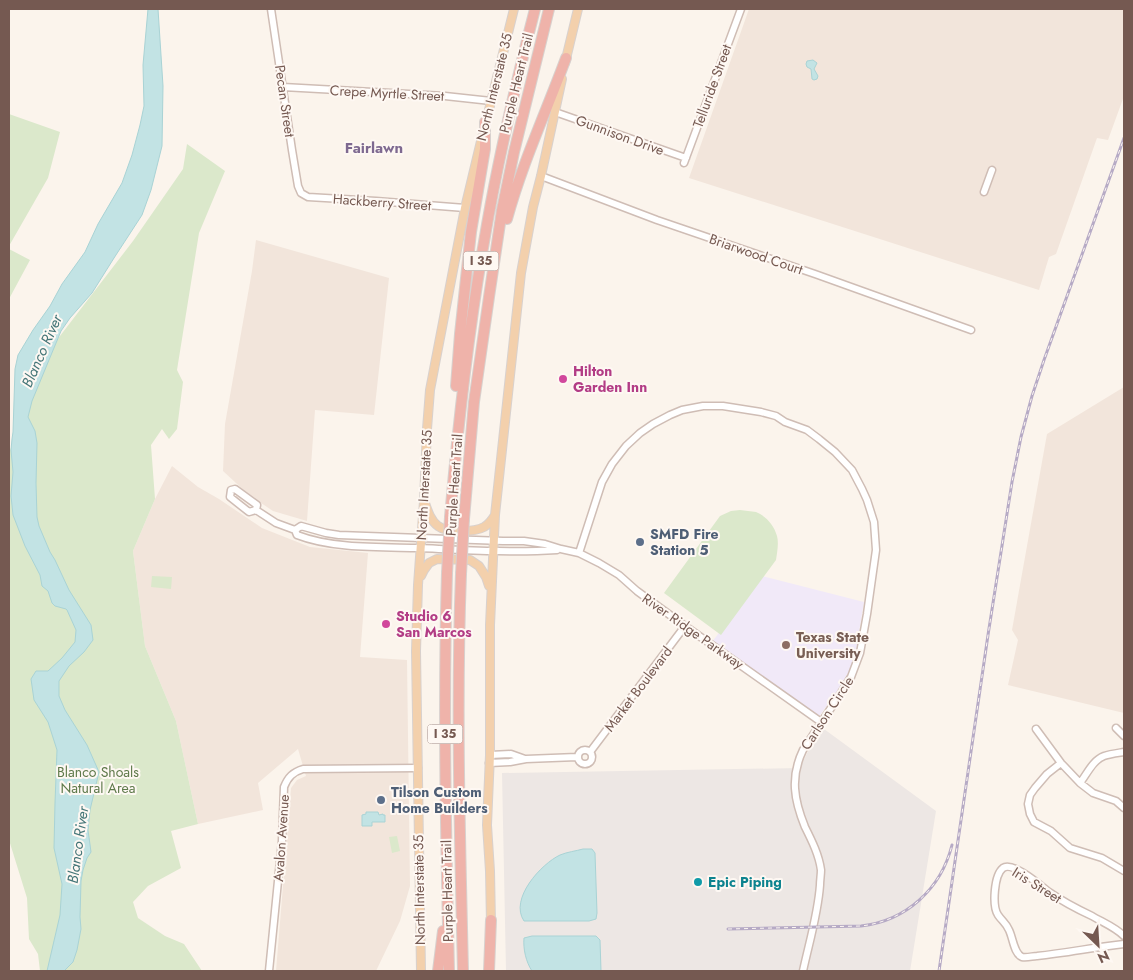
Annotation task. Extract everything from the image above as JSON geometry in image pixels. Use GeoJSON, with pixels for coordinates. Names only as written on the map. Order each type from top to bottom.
{"type":"FeatureCollection","features":[{"type":"Feature","properties":{"kind":"highway","name":"Purple Heart Trail"},"geometry":{"type":"LineString","coordinates":[[449,971],[445,666],[450,518],[463,384],[484,242],[508,118],[535,9]]}},
{"type":"Feature","properties":{"kind":"highway","name":"Purple Heart Trail"},"geometry":{"type":"LineString","coordinates":[[463,971],[458,730],[459,629],[464,519],[474,402],[502,210],[530,82],[549,9]]}},
{"type":"Feature","properties":{"kind":"highway"},"geometry":{"type":"LineString","coordinates":[[493,269],[516,187],[566,58]]}},
{"type":"Feature","properties":{"kind":"highway"},"geometry":{"type":"LineString","coordinates":[[450,518],[448,500],[460,334],[471,232],[485,149],[486,122]]}},
{"type":"Feature","properties":{"kind":"highway"},"geometry":{"type":"LineString","coordinates":[[438,971],[447,895]]}},
{"type":"Feature","properties":{"kind":"highway"},"geometry":{"type":"LineString","coordinates":[[491,920],[491,971]]}},
{"type":"Feature","properties":{"kind":"main road","name":"North Interstate 35"},"geometry":{"type":"LineString","coordinates":[[421,971],[416,651],[418,585],[430,390],[465,208],[514,9]]}},
{"type":"Feature","properties":{"kind":"main road"},"geometry":{"type":"LineString","coordinates":[[491,920],[487,825],[490,755],[491,590],[495,515],[521,273],[533,207],[542,176],[578,9]]}},
{"type":"Feature","properties":{"kind":"main road"},"geometry":{"type":"LineString","coordinates":[[424,501],[430,518],[446,530],[475,531],[490,523],[495,515]]}},
{"type":"Feature","properties":{"kind":"main road"},"geometry":{"type":"LineString","coordinates":[[418,585],[424,570],[429,563],[436,559],[470,560],[479,566],[491,590]]}},
{"type":"Feature","properties":{"kind":"street","name":"Pecan Street"},"geometry":{"type":"LineString","coordinates":[[271,9],[293,159],[301,193]]}},
{"type":"Feature","properties":{"kind":"street","name":"Telluride Street"},"geometry":{"type":"LineString","coordinates":[[685,161],[741,9]]}},
{"type":"Feature","properties":{"kind":"street","name":"Crepe Myrtle Street"},"geometry":{"type":"LineString","coordinates":[[283,87],[436,95],[490,101]]}},
{"type":"Feature","properties":{"kind":"street","name":"Gunnison Drive"},"geometry":{"type":"LineString","coordinates":[[555,112],[685,161]]}},
{"type":"Feature","properties":{"kind":"street"},"geometry":{"type":"LineString","coordinates":[[984,192],[992,170]]}},
{"type":"Feature","properties":{"kind":"street","name":"Briarwood Court"},"geometry":{"type":"LineString","coordinates":[[542,176],[657,220],[971,330]]}},
{"type":"Feature","properties":{"kind":"street","name":"Hackberry Street"},"geometry":{"type":"LineString","coordinates":[[301,193],[308,197],[465,208]]}},
{"type":"Feature","properties":{"kind":"street","name":"Carlson Circle"},"geometry":{"type":"LineString","coordinates":[[579,553],[602,482],[612,464],[626,446],[640,433],[682,410],[715,405],[776,416],[785,422],[807,430],[835,452],[852,470],[867,500],[874,522],[876,550],[860,654],[851,677],[803,750],[795,771],[794,792],[799,812],[816,852],[821,870],[819,901],[803,971]]}},
{"type":"Feature","properties":{"kind":"street","name":"River Ridge Parkway"},"geometry":{"type":"LineString","coordinates":[[256,510],[276,523],[296,530]]}},
{"type":"Feature","properties":{"kind":"street","name":"River Ridge Parkway"},"geometry":{"type":"LineString","coordinates":[[296,530],[301,526],[339,535],[524,541],[545,544],[579,553],[619,576],[685,626],[821,722]]}},
{"type":"Feature","properties":{"kind":"street","name":"River Ridge Parkway"},"geometry":{"type":"LineString","coordinates":[[296,530],[297,535],[328,543],[524,552],[561,549]]}},
{"type":"Feature","properties":{"kind":"street","name":"Market Boulevard"},"geometry":{"type":"LineString","coordinates":[[590,752],[685,626]]}},
{"type":"Feature","properties":{"kind":"street"},"geometry":{"type":"LineString","coordinates":[[1116,728],[1124,736]]}},
{"type":"Feature","properties":{"kind":"street"},"geometry":{"type":"LineString","coordinates":[[1036,729],[1061,763],[1080,783],[1093,793],[1116,801],[1124,808]]}},
{"type":"Feature","properties":{"kind":"street","name":"Market Boulevard"},"geometry":{"type":"LineString","coordinates":[[577,757],[578,753],[582,750],[590,752]]}},
{"type":"Feature","properties":{"kind":"street","name":"Market Boulevard"},"geometry":{"type":"LineString","coordinates":[[577,757],[578,761],[582,764],[588,763],[592,758],[590,752]]}},
{"type":"Feature","properties":{"kind":"street"},"geometry":{"type":"LineString","coordinates":[[1080,783],[1094,763],[1100,758],[1124,752]]}},
{"type":"Feature","properties":{"kind":"street","name":"Market Boulevard"},"geometry":{"type":"LineString","coordinates":[[490,755],[511,754],[526,759]]}},
{"type":"Feature","properties":{"kind":"street","name":"Market Boulevard"},"geometry":{"type":"LineString","coordinates":[[489,763],[577,757]]}},
{"type":"Feature","properties":{"kind":"street"},"geometry":{"type":"LineString","coordinates":[[1061,763],[1047,774],[1030,795],[1028,804],[1034,822],[1051,831],[1070,848],[1102,858],[1124,871]]}},
{"type":"Feature","properties":{"kind":"street","name":"Avalon Avenue"},"geometry":{"type":"LineString","coordinates":[[269,971],[282,841],[284,787],[287,780],[292,774],[303,768],[418,768]]}},
{"type":"Feature","properties":{"kind":"street","name":"Iris Street"},"geometry":{"type":"LineString","coordinates":[[1124,936],[1106,924],[1066,904],[1023,873],[1008,866],[1002,868],[998,876],[995,905],[998,915],[1006,922],[1020,956],[1026,957],[1124,944]]}},
{"type":"Feature","properties":{"kind":"shaded area"},"geometry":{"type":"Polygon","coordinates":[[[749,9],[1124,9],[1124,96],[1108,140],[1097,138],[1056,254],[1049,257],[1039,290],[689,178],[749,9]]]}},
{"type":"Feature","properties":{"kind":"shaded area"},"geometry":{"type":"Polygon","coordinates":[[[256,240],[389,278],[374,415],[315,410],[307,521],[273,511],[249,495],[223,471],[225,424],[256,240]]]}},
{"type":"Feature","properties":{"kind":"shaded area"},"geometry":{"type":"Polygon","coordinates":[[[1124,387],[1124,713],[1008,685],[1018,640],[1012,630],[1047,434],[1124,387]]]}},
{"type":"Feature","properties":{"kind":"shaded area"},"geometry":{"type":"Polygon","coordinates":[[[172,466],[198,487],[262,528],[310,547],[368,553],[360,657],[407,660],[410,886],[400,921],[376,971],[276,971],[291,788],[297,780],[306,776],[298,749],[258,783],[263,810],[198,824],[176,721],[145,646],[133,551],[155,499],[172,466]]]}},
{"type":"Feature","properties":{"kind":"shaded area","name":"Texas State University"},"geometry":{"type":"Polygon","coordinates":[[[762,576],[864,602],[855,656],[838,690],[820,715],[814,715],[712,642],[762,576]]]}},
{"type":"Feature","properties":{"kind":"shaded area"},"geometry":{"type":"Polygon","coordinates":[[[824,729],[936,811],[910,971],[506,971],[502,773],[800,768],[812,743],[824,729]]]}},
{"type":"Feature","properties":{"kind":"green space"},"geometry":{"type":"Polygon","coordinates":[[[9,114],[60,132],[48,178],[9,246],[9,114]]]}},
{"type":"Feature","properties":{"kind":"green space","name":"Blanco Shoals Natural Area"},"geometry":{"type":"Polygon","coordinates":[[[187,144],[225,171],[199,233],[177,370],[183,382],[177,429],[169,439],[162,429],[151,445],[155,499],[133,551],[145,646],[176,721],[198,824],[171,831],[181,868],[148,886],[133,902],[138,918],[165,936],[184,944],[202,971],[40,971],[38,954],[29,939],[27,898],[9,840],[9,453],[25,410],[20,388],[133,241],[183,169],[187,144]]]}},
{"type":"Feature","properties":{"kind":"green space"},"geometry":{"type":"Polygon","coordinates":[[[9,249],[30,260],[9,299],[9,249]]]}},
{"type":"Feature","properties":{"kind":"green space"},"geometry":{"type":"Polygon","coordinates":[[[731,511],[756,512],[769,521],[776,532],[778,548],[776,560],[721,635],[664,593],[720,516],[731,511]]]}},
{"type":"Feature","properties":{"kind":"green space"},"geometry":{"type":"Polygon","coordinates":[[[152,576],[172,577],[171,589],[151,587],[152,576]]]}},
{"type":"Feature","properties":{"kind":"green space"},"geometry":{"type":"Polygon","coordinates":[[[397,836],[400,851],[392,853],[389,837],[397,836]]]}},
{"type":"Feature","properties":{"kind":"water","name":"Blanco River"},"geometry":{"type":"Polygon","coordinates":[[[148,9],[158,9],[163,86],[162,146],[151,190],[142,215],[92,293],[61,331],[32,401],[28,417],[35,431],[37,443],[36,483],[39,526],[69,590],[91,625],[93,640],[84,652],[69,666],[59,681],[59,696],[65,710],[87,745],[99,772],[90,810],[88,830],[91,852],[87,858],[81,881],[81,929],[77,950],[73,962],[64,971],[47,971],[60,915],[62,884],[54,848],[57,750],[48,722],[34,700],[31,679],[36,671],[48,671],[62,658],[75,642],[76,630],[67,610],[55,606],[48,591],[42,586],[40,575],[25,546],[13,515],[11,450],[15,369],[18,355],[62,284],[85,252],[98,224],[122,183],[132,155],[144,106],[143,65],[148,9]]]}},
{"type":"Feature","properties":{"kind":"water"},"geometry":{"type":"Polygon","coordinates":[[[813,60],[817,63],[814,69],[818,76],[814,80],[812,79],[811,69],[806,64],[807,61],[813,60]]]}},
{"type":"Feature","properties":{"kind":"water"},"geometry":{"type":"Polygon","coordinates":[[[366,812],[378,812],[379,815],[385,815],[385,822],[372,822],[372,826],[362,826],[362,815],[366,814],[366,812]]]}},
{"type":"Feature","properties":{"kind":"water"},"geometry":{"type":"Polygon","coordinates":[[[583,849],[592,849],[595,853],[596,919],[589,921],[524,921],[520,912],[521,903],[529,883],[536,874],[560,855],[583,849]]]}},
{"type":"Feature","properties":{"kind":"water"},"geometry":{"type":"Polygon","coordinates":[[[532,936],[596,936],[600,940],[601,971],[532,971],[527,960],[524,938],[532,936]]]}},
{"type":"Feature","properties":{"kind":"railway"},"geometry":{"type":"LineString","coordinates":[[939,971],[988,635],[1021,437],[1044,360],[1124,138]]}},
{"type":"Feature","properties":{"kind":"railway"},"geometry":{"type":"LineString","coordinates":[[728,929],[861,926],[877,923],[907,910],[930,889],[947,861],[952,845]]}},
{"type":"Feature","properties":{"kind":"place","name":"Hilton Garden Inn"},"geometry":{"type":"Point","coordinates":[563,379]}},
{"type":"Feature","properties":{"kind":"place","name":"SMFD Fire Station 5"},"geometry":{"type":"Point","coordinates":[640,542]}},
{"type":"Feature","properties":{"kind":"place","name":"Studio 6 San Marcos"},"geometry":{"type":"Point","coordinates":[386,624]}},
{"type":"Feature","properties":{"kind":"place","name":"Texas State University"},"geometry":{"type":"Point","coordinates":[786,645]}},
{"type":"Feature","properties":{"kind":"place","name":"Tilson Custom Home Builders"},"geometry":{"type":"Point","coordinates":[381,800]}},
{"type":"Feature","properties":{"kind":"place","name":"Epic Piping"},"geometry":{"type":"Point","coordinates":[698,882]}},
{"type":"Feature","properties":{"kind":"district","name":"Fairlawn"},"geometry":{"type":"Point","coordinates":[374,148]}}]}
